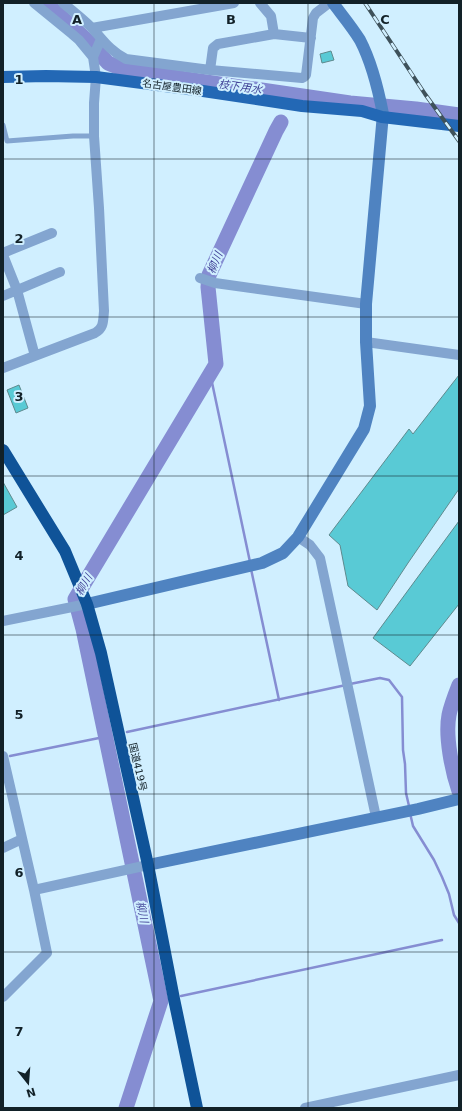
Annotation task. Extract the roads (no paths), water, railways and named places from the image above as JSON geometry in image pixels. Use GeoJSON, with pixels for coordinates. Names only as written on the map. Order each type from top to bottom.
{"type":"FeatureCollection","features":[{"type":"Feature","properties":{"kind":"highway","name":"国道419号"},"geometry":{"type":"LineString","coordinates":[[3,450],[65,551],[85,601],[101,653],[144,866],[197,1108]]}},
{"type":"Feature","properties":{"kind":"main road","name":"名古屋豊田線"},"geometry":{"type":"LineString","coordinates":[[3,77],[96,77],[302,106],[362,111],[459,126]]}},
{"type":"Feature","properties":{"kind":"street"},"geometry":{"type":"LineString","coordinates":[[3,368],[95,333],[102,328],[103,324],[104,311],[94,136],[96,77],[93,56],[79,40],[34,3]]}},
{"type":"Feature","properties":{"kind":"street"},"geometry":{"type":"LineString","coordinates":[[63,3],[92,28],[100,42],[118,55],[126,58],[210,70],[304,77],[306,75],[313,18],[316,13],[329,3]]}},
{"type":"Feature","properties":{"kind":"street"},"geometry":{"type":"LineString","coordinates":[[92,28],[188,7],[234,3]]}},
{"type":"Feature","properties":{"kind":"street"},"geometry":{"type":"LineString","coordinates":[[260,3],[271,16],[274,34]]}},
{"type":"Feature","properties":{"kind":"street"},"geometry":{"type":"LineString","coordinates":[[3,621],[72,607],[85,601],[262,563],[283,553],[298,537],[364,429],[370,406],[366,342],[366,304],[382,115],[378,88],[369,61],[351,27],[333,3]]}},
{"type":"Feature","properties":{"kind":"street"},"geometry":{"type":"LineString","coordinates":[[210,70],[213,48],[218,44],[274,34],[311,38]]}},
{"type":"Feature","properties":{"kind":"street"},"geometry":{"type":"LineString","coordinates":[[93,56],[100,42]]}},
{"type":"Feature","properties":{"kind":"street"},"geometry":{"type":"LineString","coordinates":[[35,356],[17,290],[3,254],[52,233]]}},
{"type":"Feature","properties":{"kind":"street"},"geometry":{"type":"LineString","coordinates":[[3,296],[60,272]]}},
{"type":"Feature","properties":{"kind":"street"},"geometry":{"type":"LineString","coordinates":[[200,278],[214,282],[366,304]]}},
{"type":"Feature","properties":{"kind":"street"},"geometry":{"type":"LineString","coordinates":[[366,342],[459,355]]}},
{"type":"Feature","properties":{"kind":"street"},"geometry":{"type":"LineString","coordinates":[[298,537],[310,545],[320,558],[376,817]]}},
{"type":"Feature","properties":{"kind":"street"},"geometry":{"type":"LineString","coordinates":[[3,756],[47,953],[3,997]]}},
{"type":"Feature","properties":{"kind":"street"},"geometry":{"type":"LineString","coordinates":[[34,890],[459,799]]}},
{"type":"Feature","properties":{"kind":"street"},"geometry":{"type":"LineString","coordinates":[[3,848],[22,839]]}},
{"type":"Feature","properties":{"kind":"street"},"geometry":{"type":"LineString","coordinates":[[305,1108],[459,1075]]}},
{"type":"Feature","properties":{"kind":"lane"},"geometry":{"type":"LineString","coordinates":[[3,125],[7,141],[73,136],[94,136]]}},
{"type":"Feature","properties":{"kind":"waterway","name":"枝下用水"},"geometry":{"type":"LineString","coordinates":[[46,3],[89,42],[108,63],[125,70],[350,103],[416,109],[459,115]]}},
{"type":"Feature","properties":{"kind":"waterway","name":"柳川"},"geometry":{"type":"LineString","coordinates":[[126,1108],[161,1001],[83,629],[75,599],[216,364],[208,287],[209,275],[281,122]]}},
{"type":"Feature","properties":{"kind":"waterway"},"geometry":{"type":"LineString","coordinates":[[210,373],[250,562]]}},
{"type":"Feature","properties":{"kind":"waterway"},"geometry":{"type":"LineString","coordinates":[[251,569],[279,700]]}},
{"type":"Feature","properties":{"kind":"waterway"},"geometry":{"type":"LineString","coordinates":[[350,684],[380,678],[389,680],[402,697],[403,750],[406,793],[409,806]]}},
{"type":"Feature","properties":{"kind":"waterway"},"geometry":{"type":"LineString","coordinates":[[127,732],[346,685]]}},
{"type":"Feature","properties":{"kind":"waterway"},"geometry":{"type":"LineString","coordinates":[[459,685],[453,700],[448,723],[452,764],[459,791]]}},
{"type":"Feature","properties":{"kind":"waterway"},"geometry":{"type":"LineString","coordinates":[[10,756],[99,738]]}},
{"type":"Feature","properties":{"kind":"waterway"},"geometry":{"type":"LineString","coordinates":[[410,813],[413,826],[434,860],[442,877],[449,894],[454,915],[459,923]]}},
{"type":"Feature","properties":{"kind":"waterway"},"geometry":{"type":"LineString","coordinates":[[181,996],[442,940]]}},
{"type":"Feature","properties":{"kind":"railway"},"geometry":{"type":"LineString","coordinates":[[365,3],[425,94],[459,141]]}}]}
